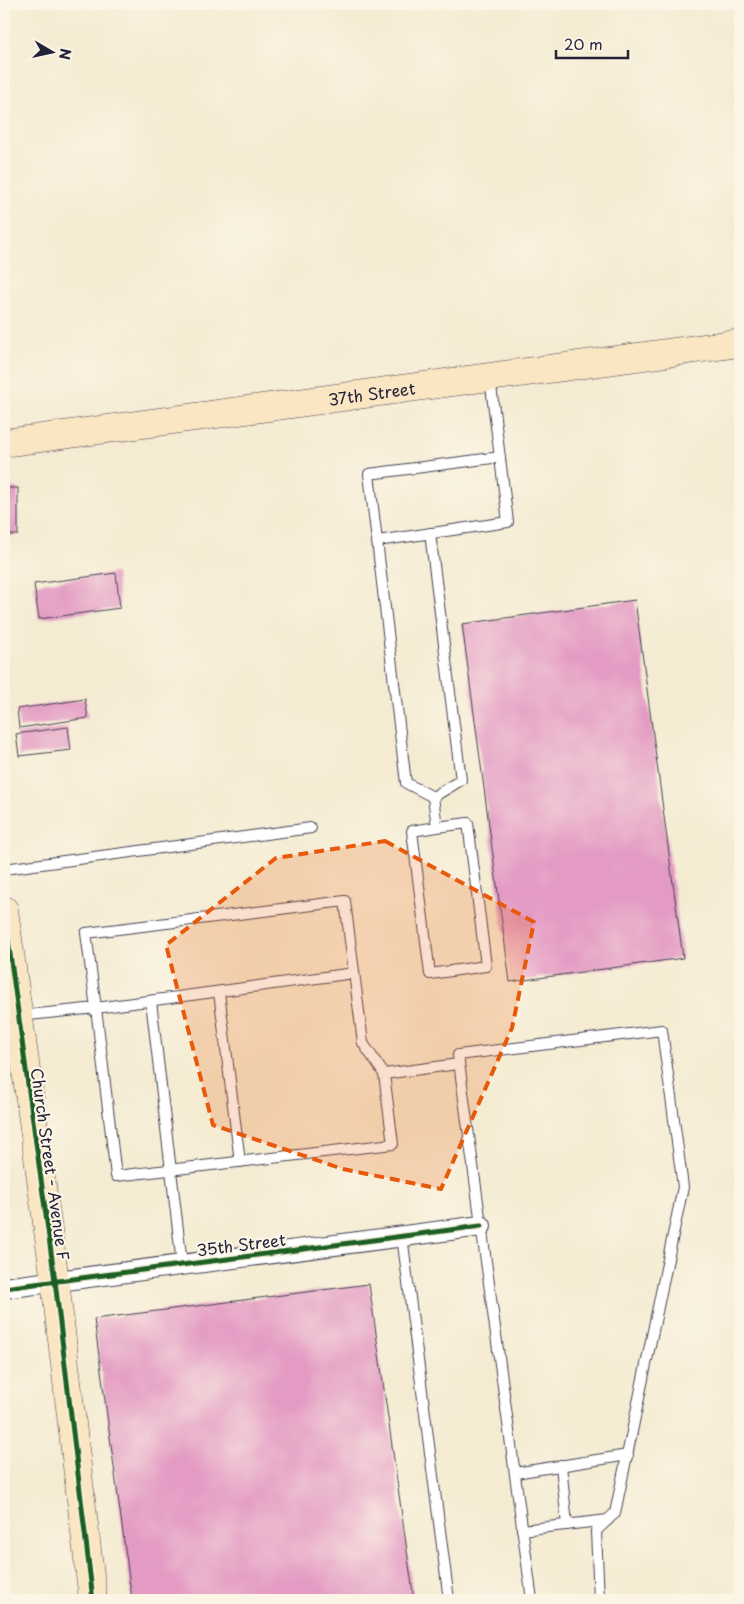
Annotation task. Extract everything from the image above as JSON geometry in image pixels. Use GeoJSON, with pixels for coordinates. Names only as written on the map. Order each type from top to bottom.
{"type":"FeatureCollection","features":[{"type":"Feature","properties":{"kind":"main road","name":"37th Street"},"geometry":{"type":"LineString","coordinates":[[4,443],[740,343]]}},
{"type":"Feature","properties":{"kind":"main road","name":"Church Street - Avenue F"},"geometry":{"type":"LineString","coordinates":[[4,910],[54,1281],[93,1600]]}},
{"type":"Feature","properties":{"kind":"street","name":"35th Street"},"geometry":{"type":"LineString","coordinates":[[4,1288],[481,1226]]}},
{"type":"Feature","properties":{"kind":"lane"},"geometry":{"type":"LineString","coordinates":[[377,541],[508,522],[490,377]]}},
{"type":"Feature","properties":{"kind":"lane"},"geometry":{"type":"LineString","coordinates":[[433,797],[406,782],[368,474],[500,457]]}},
{"type":"Feature","properties":{"kind":"lane"},"geometry":{"type":"LineString","coordinates":[[430,533],[461,780],[433,797]]}},
{"type":"Feature","properties":{"kind":"lane"},"geometry":{"type":"LineString","coordinates":[[433,797],[437,827]]}},
{"type":"Feature","properties":{"kind":"lane"},"geometry":{"type":"LineString","coordinates":[[468,823],[486,966],[430,974],[412,831],[437,827],[468,823]]}},
{"type":"Feature","properties":{"kind":"lane"},"geometry":{"type":"LineString","coordinates":[[4,869],[311,828]]}},
{"type":"Feature","properties":{"kind":"lane"},"geometry":{"type":"LineString","coordinates":[[346,901],[354,973],[363,1043],[384,1074],[393,1144],[116,1176],[86,933],[346,901]]}},
{"type":"Feature","properties":{"kind":"lane"},"geometry":{"type":"LineString","coordinates":[[18,1016],[151,1002],[354,973]]}},
{"type":"Feature","properties":{"kind":"lane"},"geometry":{"type":"LineString","coordinates":[[219,992],[240,1162]]}},
{"type":"Feature","properties":{"kind":"lane"},"geometry":{"type":"LineString","coordinates":[[151,1002],[182,1264]]}},
{"type":"Feature","properties":{"kind":"lane"},"geometry":{"type":"LineString","coordinates":[[532,1600],[458,1056],[662,1030],[682,1186],[616,1513],[596,1531],[599,1600]]}},
{"type":"Feature","properties":{"kind":"lane"},"geometry":{"type":"LineString","coordinates":[[384,1074],[458,1064]]}},
{"type":"Feature","properties":{"kind":"lane"},"geometry":{"type":"LineString","coordinates":[[402,1236],[449,1600]]}},
{"type":"Feature","properties":{"kind":"lane"},"geometry":{"type":"LineString","coordinates":[[515,1473],[628,1455]]}},
{"type":"Feature","properties":{"kind":"lane"},"geometry":{"type":"LineString","coordinates":[[561,1466],[567,1525]]}},
{"type":"Feature","properties":{"kind":"lane"},"geometry":{"type":"LineString","coordinates":[[522,1530],[608,1520]]}},
{"type":"Feature","properties":{"kind":"highlighted area"},"geometry":{"type":"Polygon","coordinates":[[[385,841],[534,922],[512,1028],[441,1189],[343,1169],[213,1125],[166,945],[276,858],[385,841]]]}},
{"type":"Feature","properties":{"kind":"building"},"geometry":{"type":"Polygon","coordinates":[[[4,488],[18,488],[18,535],[4,535],[4,488]]]}},
{"type":"Feature","properties":{"kind":"building"},"geometry":{"type":"Polygon","coordinates":[[[116,573],[120,608],[39,619],[34,584],[116,573]]]}},
{"type":"Feature","properties":{"kind":"building"},"geometry":{"type":"Polygon","coordinates":[[[635,600],[683,958],[510,982],[462,624],[635,600]]]}},
{"type":"Feature","properties":{"kind":"building"},"geometry":{"type":"Polygon","coordinates":[[[85,699],[88,718],[19,728],[17,709],[85,699]]]}},
{"type":"Feature","properties":{"kind":"building"},"geometry":{"type":"Polygon","coordinates":[[[68,727],[71,750],[19,756],[16,734],[68,727]]]}},
{"type":"Feature","properties":{"kind":"building"},"geometry":{"type":"Polygon","coordinates":[[[369,1284],[414,1600],[132,1600],[94,1319],[369,1284]]]}},
{"type":"Feature","properties":{"kind":"cycle path"},"geometry":{"type":"LineString","coordinates":[[4,910],[55,1281],[93,1600]]}},
{"type":"Feature","properties":{"kind":"cycle path"},"geometry":{"type":"LineString","coordinates":[[4,1288],[481,1226]]}}]}
